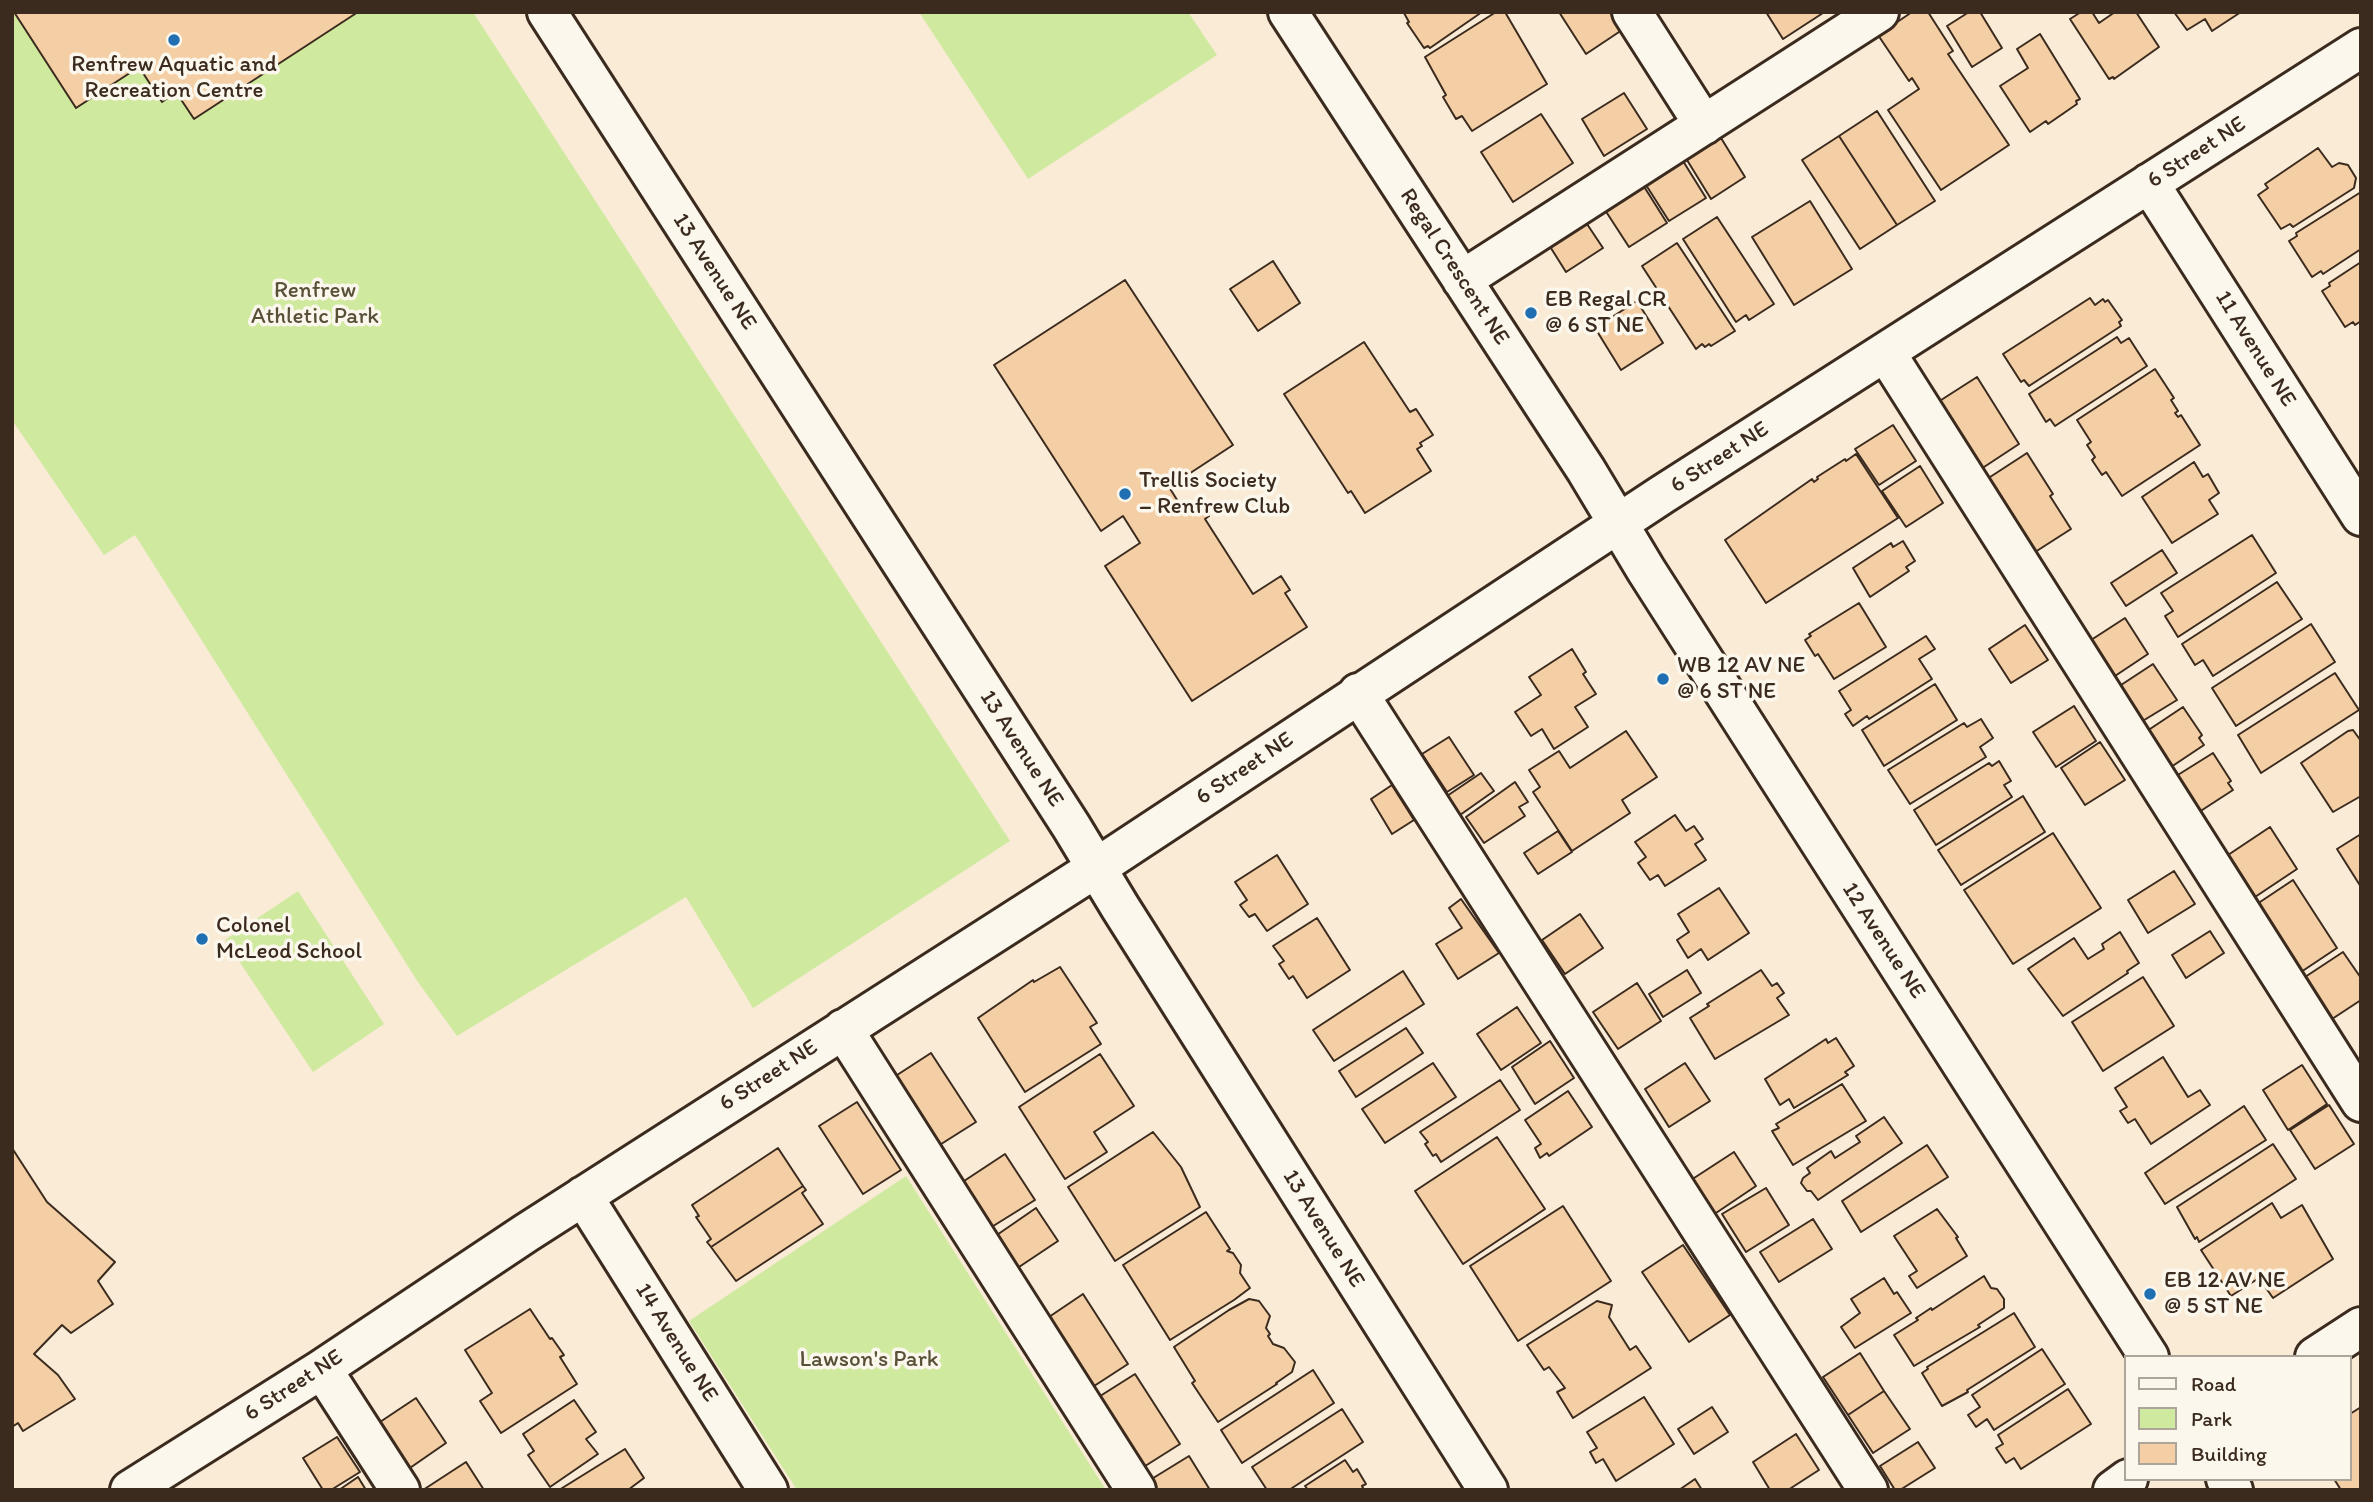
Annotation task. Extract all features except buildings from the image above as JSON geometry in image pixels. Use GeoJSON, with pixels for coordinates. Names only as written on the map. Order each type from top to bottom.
{"type":"FeatureCollection","features":[{"type":"Feature","properties":{"kind":"street","name":"13 Avenue NE"},"geometry":{"type":"LineString","coordinates":[[547,12],[1064,814],[1488,1490]]}},
{"type":"Feature","properties":{"kind":"street","name":"Regal Crescent NE"},"geometry":{"type":"LineString","coordinates":[[1288,12],[1618,524]]}},
{"type":"Feature","properties":{"kind":"street"},"geometry":{"type":"LineString","coordinates":[[1632,12],[1704,125]]}},
{"type":"Feature","properties":{"kind":"street"},"geometry":{"type":"LineString","coordinates":[[1462,280],[1879,12]]}},
{"type":"Feature","properties":{"kind":"street","name":"6 Street NE"},"geometry":{"type":"LineString","coordinates":[[130,1490],[1096,868],[1618,524],[2361,48]]}},
{"type":"Feature","properties":{"kind":"street","name":"11 Avenue NE"},"geometry":{"type":"LineString","coordinates":[[2149,183],[2361,516]]}},
{"type":"Feature","properties":{"kind":"street"},"geometry":{"type":"LineString","coordinates":[[1886,353],[2361,1102]]}},
{"type":"Feature","properties":{"kind":"street","name":"12 Avenue NE"},"geometry":{"type":"LineString","coordinates":[[1618,524],[2148,1355]]}},
{"type":"Feature","properties":{"kind":"street"},"geometry":{"type":"LineString","coordinates":[[1358,693],[1868,1490]]}},
{"type":"Feature","properties":{"kind":"street"},"geometry":{"type":"LineString","coordinates":[[843,1029],[1136,1490]]}},
{"type":"Feature","properties":{"kind":"street","name":"14 Avenue NE"},"geometry":{"type":"LineString","coordinates":[[583,1196],[768,1490]]}},
{"type":"Feature","properties":{"kind":"street"},"geometry":{"type":"LineString","coordinates":[[2318,1355],[2361,1327]]}},
{"type":"Feature","properties":{"kind":"street"},"geometry":{"type":"LineString","coordinates":[[322,1368],[400,1490]]}},
{"type":"Feature","properties":{"kind":"green space","name":"Renfrew Athletic Park"},"geometry":{"type":"Polygon","coordinates":[[[12,12],[473,12],[1010,841],[753,1008],[686,897],[457,1036],[418,982],[135,535],[104,555],[12,420],[12,12]]]}},
{"type":"Feature","properties":{"kind":"green space"},"geometry":{"type":"Polygon","coordinates":[[[919,12],[1188,12],[1217,55],[1028,179],[919,12]]]}},
{"type":"Feature","properties":{"kind":"green space"},"geometry":{"type":"Polygon","coordinates":[[[298,891],[384,1024],[313,1072],[225,940],[298,891]]]}},
{"type":"Feature","properties":{"kind":"green space","name":"Lawson's Park"},"geometry":{"type":"Polygon","coordinates":[[[906,1176],[1106,1490],[797,1490],[689,1321],[906,1176]]]}},
{"type":"Feature","properties":{"kind":"place","name":"Renfrew Aquatic and Recreation Centre"},"geometry":{"type":"Point","coordinates":[174,40]}},
{"type":"Feature","properties":{"kind":"place","name":"EB Regal CR @ 6 ST NE"},"geometry":{"type":"Point","coordinates":[1531,313]}},
{"type":"Feature","properties":{"kind":"place","name":"Trellis Society – Renfrew Club"},"geometry":{"type":"Point","coordinates":[1125,494]}},
{"type":"Feature","properties":{"kind":"place","name":"WB 12 AV NE @ 6 ST NE"},"geometry":{"type":"Point","coordinates":[1663,679]}},
{"type":"Feature","properties":{"kind":"place","name":"Colonel McLeod School"},"geometry":{"type":"Point","coordinates":[202,939]}},
{"type":"Feature","properties":{"kind":"place","name":"EB 12 AV NE @ 5 ST NE"},"geometry":{"type":"Point","coordinates":[2150,1294]}}]}
